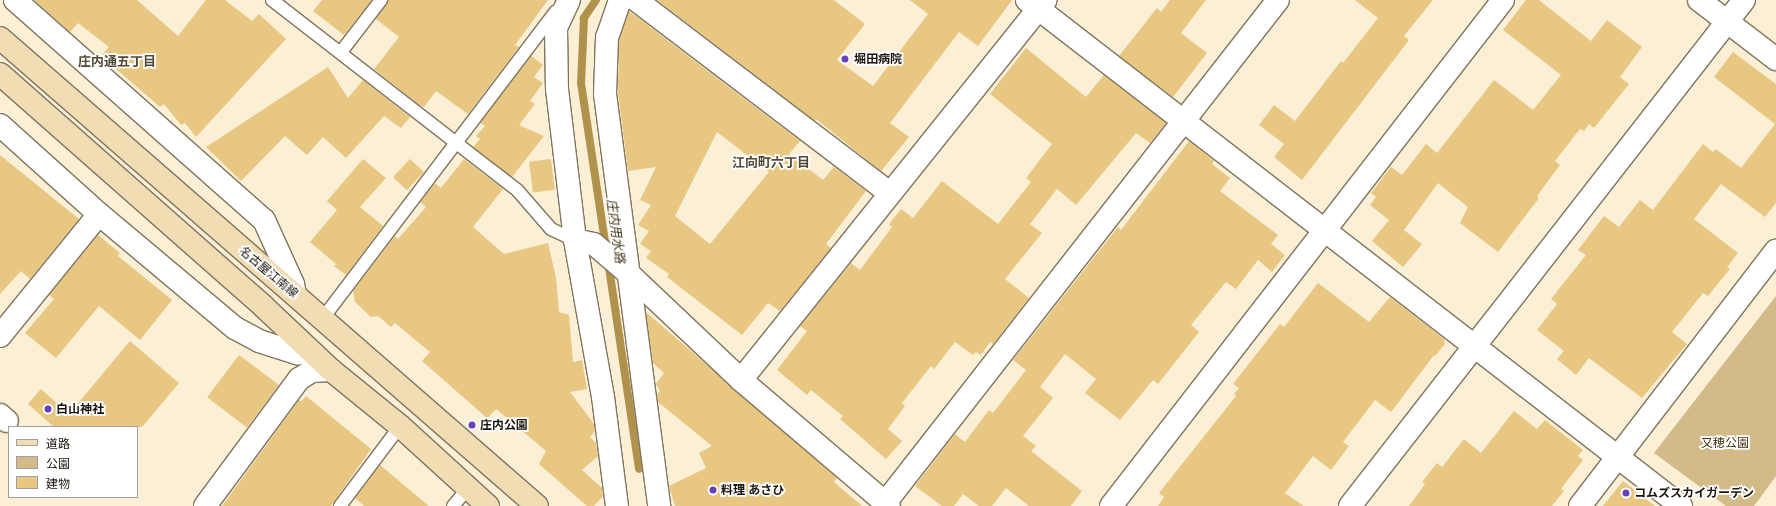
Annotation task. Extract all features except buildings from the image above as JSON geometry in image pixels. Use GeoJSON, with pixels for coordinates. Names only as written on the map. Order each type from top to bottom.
{"type":"FeatureCollection","features":[{"type":"Feature","properties":{"kind":"main road","name":"名古屋江南線"},"geometry":{"type":"LineString","coordinates":[[0,38],[537,506]]}},
{"type":"Feature","properties":{"kind":"main road"},"geometry":{"type":"LineString","coordinates":[[0,74],[332,370],[400,426],[488,506]]}},
{"type":"Feature","properties":{"kind":"street"},"geometry":{"type":"LineString","coordinates":[[15,0],[264,220],[293,284],[295,294]]}},
{"type":"Feature","properties":{"kind":"street"},"geometry":{"type":"LineString","coordinates":[[569,0],[556,28],[557,89],[585,242],[617,506]]}},
{"type":"Feature","properties":{"kind":"street"},"geometry":{"type":"LineString","coordinates":[[620,0],[607,37],[605,94],[624,270],[659,506]]}},
{"type":"Feature","properties":{"kind":"street"},"geometry":{"type":"LineString","coordinates":[[636,0],[889,193]]}},
{"type":"Feature","properties":{"kind":"street"},"geometry":{"type":"LineString","coordinates":[[585,242],[624,270],[741,380],[887,504],[1278,0]]}},
{"type":"Feature","properties":{"kind":"street"},"geometry":{"type":"LineString","coordinates":[[1111,506],[1503,0]]}},
{"type":"Feature","properties":{"kind":"street"},"geometry":{"type":"LineString","coordinates":[[1699,0],[1776,59]]}},
{"type":"Feature","properties":{"kind":"street"},"geometry":{"type":"LineString","coordinates":[[1350,506],[1744,0]]}},
{"type":"Feature","properties":{"kind":"street"},"geometry":{"type":"LineString","coordinates":[[741,380],[889,193],[1036,3],[1183,123],[1681,506]]}},
{"type":"Feature","properties":{"kind":"street"},"geometry":{"type":"LineString","coordinates":[[0,125],[99,214],[236,328],[259,341],[297,353],[314,354]]}},
{"type":"Feature","properties":{"kind":"street"},"geometry":{"type":"LineString","coordinates":[[0,336],[99,214]]}},
{"type":"Feature","properties":{"kind":"street"},"geometry":{"type":"LineString","coordinates":[[1580,506],[1776,251]]}},
{"type":"Feature","properties":{"kind":"street"},"geometry":{"type":"LineString","coordinates":[[204,506],[299,379],[312,371],[332,370]]}},
{"type":"Feature","properties":{"kind":"lane"},"geometry":{"type":"LineString","coordinates":[[272,0],[341,52],[455,144],[518,191],[551,229],[585,242]]}},
{"type":"Feature","properties":{"kind":"lane"},"geometry":{"type":"LineString","coordinates":[[341,52],[381,0]]}},
{"type":"Feature","properties":{"kind":"lane"},"geometry":{"type":"LineString","coordinates":[[323,318],[564,0]]}},
{"type":"Feature","properties":{"kind":"lane"},"geometry":{"type":"LineString","coordinates":[[340,506],[400,426]]}},
{"type":"Feature","properties":{"kind":"lane"},"geometry":{"type":"LineString","coordinates":[[453,506],[468,488]]}},
{"type":"Feature","properties":{"kind":"green space","name":"又穂公園"},"geometry":{"type":"Polygon","coordinates":[[[1776,296],[1776,476],[1754,506],[1726,506],[1654,453],[1776,296]]]}},
{"type":"Feature","properties":{"kind":"waterway","name":"庄内用水路"},"geometry":{"type":"LineString","coordinates":[[596,0],[584,18],[581,83],[606,249]]}},
{"type":"Feature","properties":{"kind":"waterway","name":"庄内用水路"},"geometry":{"type":"LineString","coordinates":[[608,261],[639,469]]}},
{"type":"Feature","properties":{"kind":"place","name":"堀田病院"},"geometry":{"type":"Point","coordinates":[845,59]}},
{"type":"Feature","properties":{"kind":"place","name":"白山神社"},"geometry":{"type":"Point","coordinates":[48,409]}},
{"type":"Feature","properties":{"kind":"place","name":"庄内公園"},"geometry":{"type":"Point","coordinates":[472,425]}},
{"type":"Feature","properties":{"kind":"place","name":"料理 あさひ"},"geometry":{"type":"Point","coordinates":[713,490]}},
{"type":"Feature","properties":{"kind":"place","name":"コムズスカイガーデン"},"geometry":{"type":"Point","coordinates":[1626,493]}},
{"type":"Feature","properties":{"kind":"district","name":"庄内通五丁目"},"geometry":{"type":"Point","coordinates":[117,61]}},
{"type":"Feature","properties":{"kind":"district","name":"江向町六丁目"},"geometry":{"type":"Point","coordinates":[771,162]}}]}
